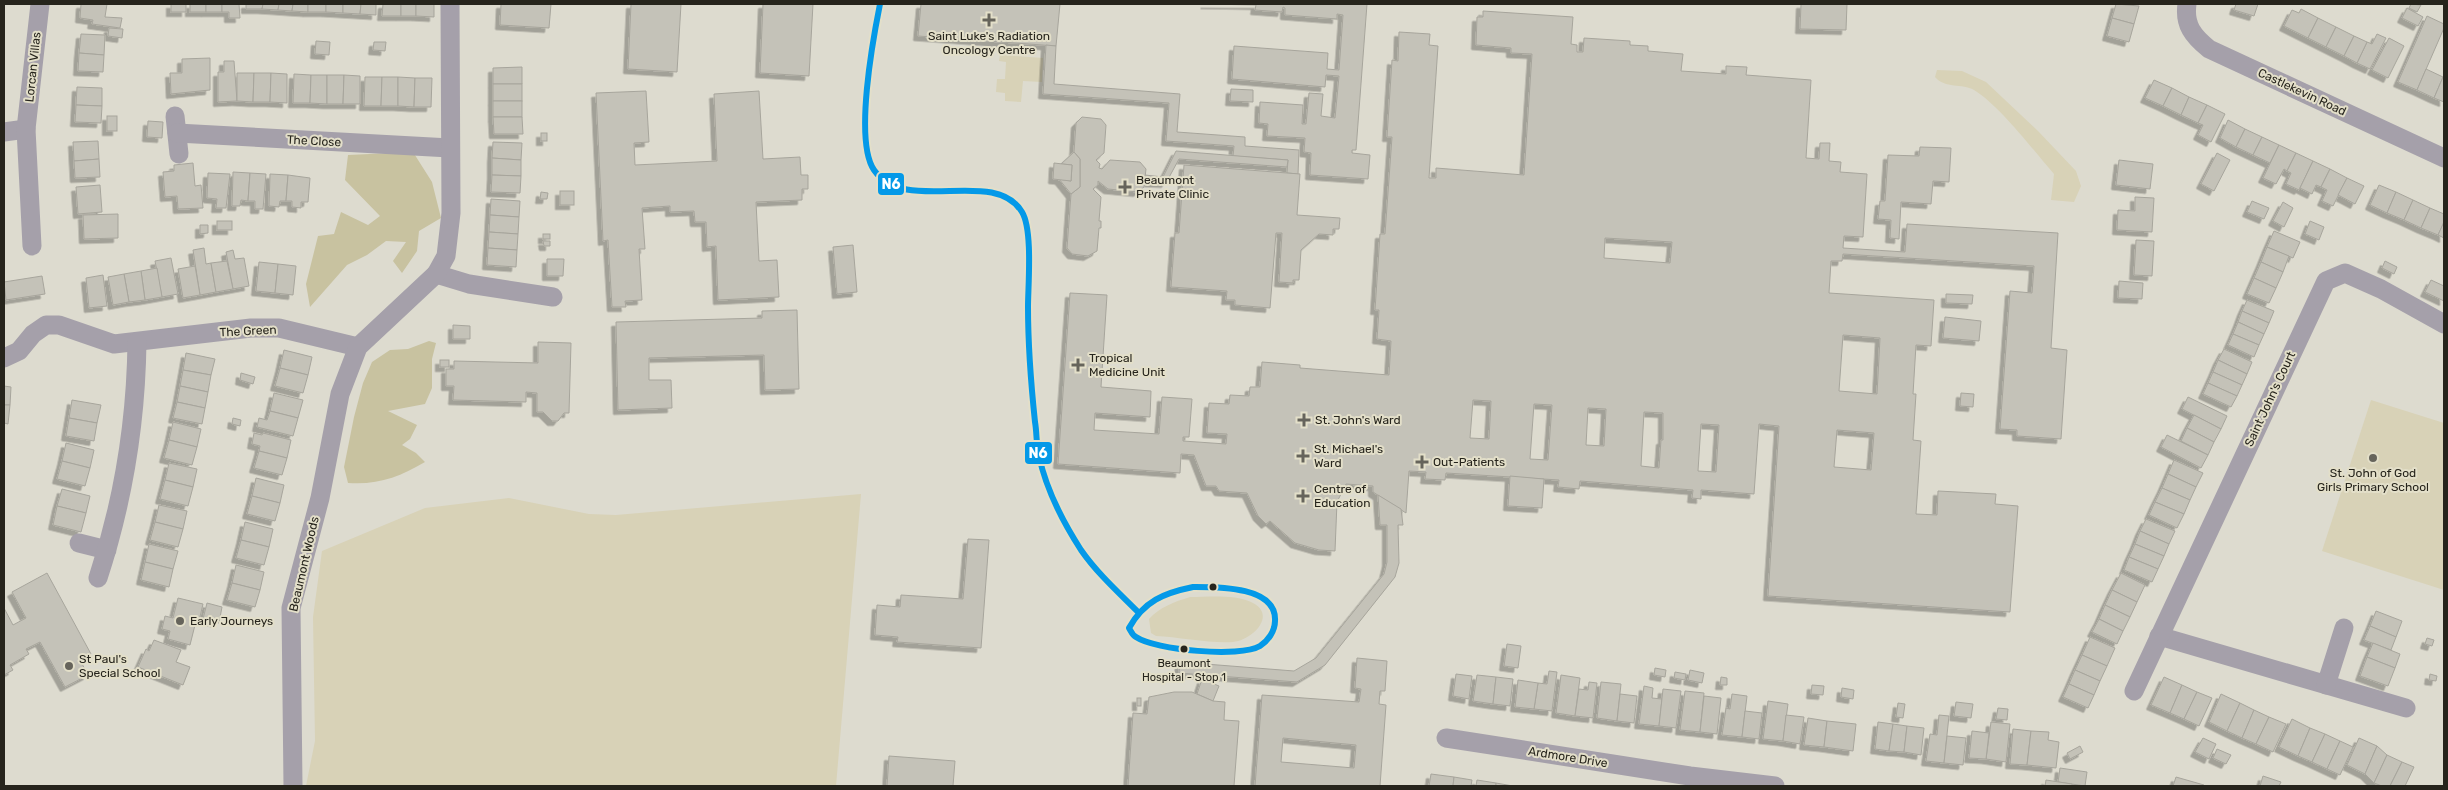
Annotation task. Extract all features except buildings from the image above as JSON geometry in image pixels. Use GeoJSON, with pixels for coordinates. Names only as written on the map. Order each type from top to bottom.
{"type":"FeatureCollection","features":[{"type":"Feature","properties":{"kind":"street","name":"Lorcan Villas"},"geometry":{"type":"LineString","coordinates":[[32,246],[26,130],[40,4]]}},
{"type":"Feature","properties":{"kind":"street"},"geometry":{"type":"LineString","coordinates":[[358,347],[436,274],[446,256],[450,213],[450,4]]}},
{"type":"Feature","properties":{"kind":"street","name":"Castlekevin Road"},"geometry":{"type":"LineString","coordinates":[[2187,4],[2188,26],[2195,38],[2209,48],[2444,158]]}},
{"type":"Feature","properties":{"kind":"street","name":"The Close"},"geometry":{"type":"LineString","coordinates":[[179,154],[176,124],[450,148]]}},
{"type":"Feature","properties":{"kind":"street"},"geometry":{"type":"LineString","coordinates":[[4,132],[26,130]]}},
{"type":"Feature","properties":{"kind":"street","name":"Saint John's Court"},"geometry":{"type":"LineString","coordinates":[[2134,691],[2326,282],[2345,273],[2381,289],[2444,324]]}},
{"type":"Feature","properties":{"kind":"street"},"geometry":{"type":"LineString","coordinates":[[436,274],[470,284],[553,297]]}},
{"type":"Feature","properties":{"kind":"street","name":"The Green"},"geometry":{"type":"LineString","coordinates":[[4,358],[19,351],[33,334],[46,325],[59,325],[114,344],[251,328],[279,328],[358,347]]}},
{"type":"Feature","properties":{"kind":"street"},"geometry":{"type":"LineString","coordinates":[[98,578],[121,497],[136,391],[137,342]]}},
{"type":"Feature","properties":{"kind":"street","name":"Beaumont Woods"},"geometry":{"type":"LineString","coordinates":[[293,786],[291,608],[320,498],[340,394],[358,347]]}},
{"type":"Feature","properties":{"kind":"street"},"geometry":{"type":"LineString","coordinates":[[79,543],[107,550]]}},
{"type":"Feature","properties":{"kind":"street"},"geometry":{"type":"LineString","coordinates":[[2326,685],[2344,628]]}},
{"type":"Feature","properties":{"kind":"street"},"geometry":{"type":"LineString","coordinates":[[2159,636],[2406,708]]}},
{"type":"Feature","properties":{"kind":"street","name":"Ardmore Drive"},"geometry":{"type":"LineString","coordinates":[[1446,738],[1689,781],[1775,786]]}},
{"type":"Feature","properties":{"kind":"shaded area"},"geometry":{"type":"Polygon","coordinates":[[[1000,55],[1043,58],[1042,82],[1023,81],[1021,102],[1005,101],[1005,93],[996,92],[997,79],[1005,79],[1006,62],[999,61],[1000,55]]]}},
{"type":"Feature","properties":{"kind":"shaded area"},"geometry":{"type":"Polygon","coordinates":[[[1937,70],[1962,71],[1986,82],[2038,131],[2076,171],[2081,186],[2074,202],[2051,200],[2054,174],[2016,129],[1994,106],[1974,90],[1939,81],[1935,77],[1937,70]]]}},
{"type":"Feature","properties":{"kind":"shaded area"},"geometry":{"type":"Polygon","coordinates":[[[413,152],[432,182],[441,218],[419,231],[417,251],[402,273],[393,261],[406,242],[386,241],[367,255],[347,265],[310,307],[306,284],[318,236],[334,234],[341,212],[368,225],[380,216],[345,180],[348,155],[413,152]]]}},
{"type":"Feature","properties":{"kind":"shaded area"},"geometry":{"type":"Polygon","coordinates":[[[429,341],[436,343],[432,359],[432,388],[425,404],[388,411],[417,425],[410,439],[402,445],[416,453],[425,462],[388,479],[369,483],[348,483],[344,467],[363,383],[372,362],[390,350],[408,349],[429,341]]]}},
{"type":"Feature","properties":{"kind":"shaded area"},"geometry":{"type":"Polygon","coordinates":[[[2371,400],[2444,423],[2444,590],[2322,551],[2371,400]]]}},
{"type":"Feature","properties":{"kind":"shaded area"},"geometry":{"type":"Polygon","coordinates":[[[861,494],[836,786],[306,786],[315,741],[313,617],[322,551],[425,508],[509,498],[589,514],[616,515],[861,494]]]}},
{"type":"Feature","properties":{"kind":"shaded area"},"geometry":{"type":"Polygon","coordinates":[[[1221,596],[1244,599],[1259,607],[1262,613],[1260,626],[1248,637],[1233,642],[1156,636],[1151,633],[1149,619],[1153,615],[1168,605],[1190,597],[1221,596]]]}},
{"type":"Feature","properties":{"kind":"transit line","name":"N6"},"geometry":{"type":"LineString","coordinates":[[880,4],[873,41],[865,114],[868,156],[874,170],[888,183],[907,190],[992,192],[1009,199],[1022,212],[1028,231],[1030,365],[1037,448],[1042,468],[1056,505],[1081,550],[1101,574],[1138,612]]}},
{"type":"Feature","properties":{"kind":"transit line","name":"N6"},"geometry":{"type":"LineString","coordinates":[[1193,587],[1216,587],[1244,591],[1266,601],[1273,609],[1275,621],[1274,628],[1266,641],[1250,650],[1217,652],[1161,646],[1146,642],[1133,634],[1129,628],[1141,611],[1148,605],[1164,595],[1193,587]]}},
{"type":"Feature","properties":{"kind":"place","name":"Saint Luke's Radiation Oncology Centre"},"geometry":{"type":"Point","coordinates":[989,20]}},
{"type":"Feature","properties":{"kind":"place","name":"Beaumont Private Clinic"},"geometry":{"type":"Point","coordinates":[1125,187]}},
{"type":"Feature","properties":{"kind":"place","name":"Tropical Medicine Unit"},"geometry":{"type":"Point","coordinates":[1078,365]}},
{"type":"Feature","properties":{"kind":"place","name":"St. John's Ward"},"geometry":{"type":"Point","coordinates":[1304,420]}},
{"type":"Feature","properties":{"kind":"place","name":"St. Michael's Ward"},"geometry":{"type":"Point","coordinates":[1303,456]}},
{"type":"Feature","properties":{"kind":"place","name":"St. John of God Girls Primary School"},"geometry":{"type":"Point","coordinates":[2373,458]}},
{"type":"Feature","properties":{"kind":"place","name":"Out-Patients"},"geometry":{"type":"Point","coordinates":[1422,462]}},
{"type":"Feature","properties":{"kind":"place","name":"Centre of Education"},"geometry":{"type":"Point","coordinates":[1303,496]}},
{"type":"Feature","properties":{"kind":"place","name":"Early Journeys"},"geometry":{"type":"Point","coordinates":[180,621]}},
{"type":"Feature","properties":{"kind":"place","name":"Beaumont Hospital - Stop 1"},"geometry":{"type":"Point","coordinates":[1184,649]}},
{"type":"Feature","properties":{"kind":"place","name":"St Paul's Special School"},"geometry":{"type":"Point","coordinates":[69,666]}}]}
